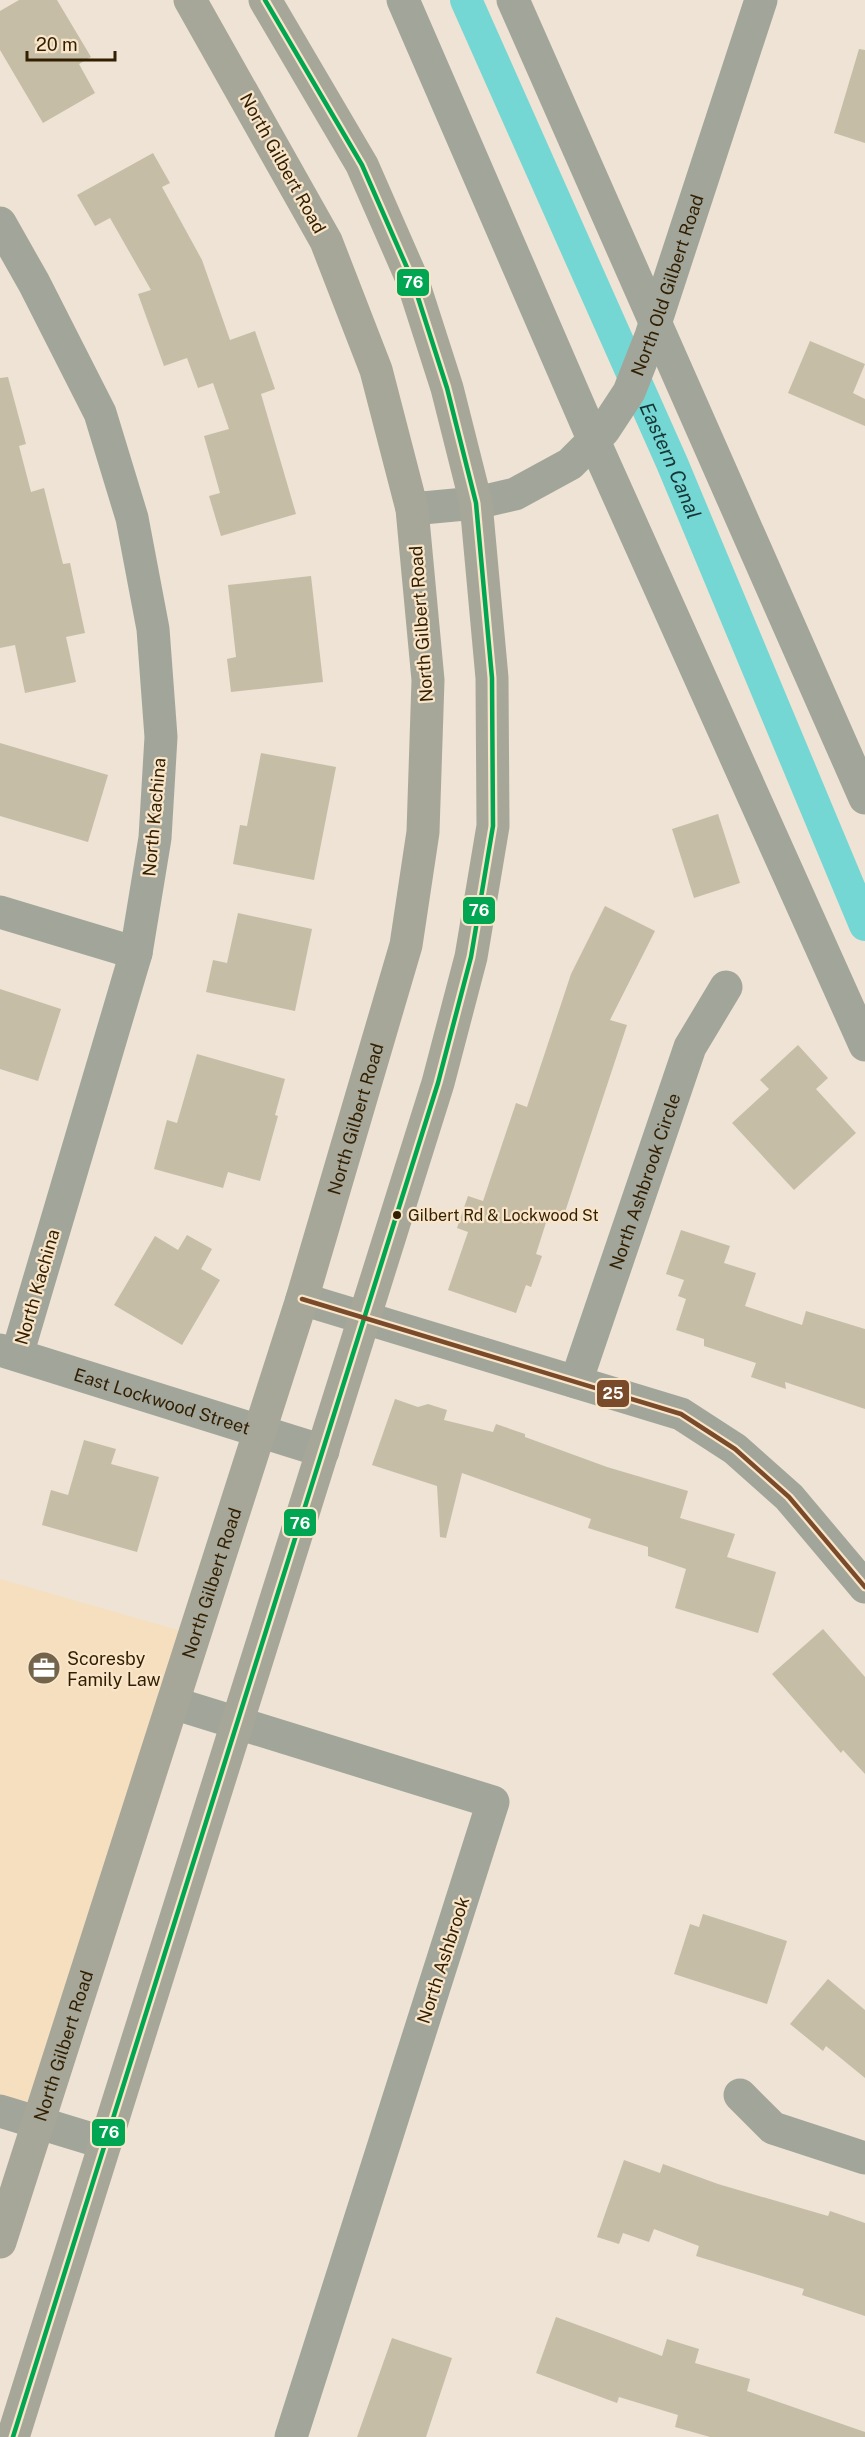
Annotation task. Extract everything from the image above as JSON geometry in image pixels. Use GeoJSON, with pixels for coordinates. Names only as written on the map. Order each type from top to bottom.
{"type":"FeatureCollection","features":[{"type":"Feature","properties":{"kind":"main road","name":"North Gilbert Road"},"geometry":{"type":"LineString","coordinates":[[0,2242],[302,1299],[406,945],[423,832],[428,680],[412,509],[376,370],[326,241],[190,0]]}},
{"type":"Feature","properties":{"kind":"main road"},"geometry":{"type":"LineString","coordinates":[[13,2437],[444,1060],[471,957],[493,826],[492,678],[476,502],[447,388],[412,279],[362,165],[265,0]]}},
{"type":"Feature","properties":{"kind":"street"},"geometry":{"type":"LineString","coordinates":[[403,0],[599,435],[865,1045]]}},
{"type":"Feature","properties":{"kind":"street"},"geometry":{"type":"LineString","coordinates":[[513,0],[653,329],[865,798]]}},
{"type":"Feature","properties":{"kind":"street","name":"North Old Gilbert Road"},"geometry":{"type":"LineString","coordinates":[[412,509],[476,502],[515,494],[570,464],[599,435],[629,392],[653,329],[761,0]]}},
{"type":"Feature","properties":{"kind":"street","name":"North Kachina"},"geometry":{"type":"LineString","coordinates":[[0,223],[34,283],[100,412],[132,518],[153,629],[161,737],[155,838],[136,953],[9,1352]]}},
{"type":"Feature","properties":{"kind":"street"},"geometry":{"type":"LineString","coordinates":[[0,912],[136,953]]}},
{"type":"Feature","properties":{"kind":"street","name":"North Ashbrook Circle"},"geometry":{"type":"LineString","coordinates":[[576,1382],[690,1047],[726,987]]}},
{"type":"Feature","properties":{"kind":"street"},"geometry":{"type":"LineString","coordinates":[[302,1299],[681,1414],[735,1449],[789,1497],[865,1587]]}},
{"type":"Feature","properties":{"kind":"street","name":"East Lockwood Street"},"geometry":{"type":"LineString","coordinates":[[9,1352],[323,1451]]}},
{"type":"Feature","properties":{"kind":"street","name":"North Ashbrook"},"geometry":{"type":"LineString","coordinates":[[173,1703],[493,1802],[291,2437]]}},
{"type":"Feature","properties":{"kind":"street"},"geometry":{"type":"LineString","coordinates":[[740,2095],[773,2128],[865,2158]]}},
{"type":"Feature","properties":{"kind":"street"},"geometry":{"type":"LineString","coordinates":[[0,2111],[105,2143]]}},
{"type":"Feature","properties":{"kind":"shaded area"},"geometry":{"type":"Polygon","coordinates":[[[0,1579],[195,1635],[37,2122],[0,2111],[0,1579]]]}},
{"type":"Feature","properties":{"kind":"building"},"geometry":{"type":"Polygon","coordinates":[[[19,0],[57,0],[91,57],[79,64],[95,93],[43,123],[0,50],[0,11],[19,0]]]}},
{"type":"Feature","properties":{"kind":"building"},"geometry":{"type":"Polygon","coordinates":[[[859,49],[865,50],[865,143],[834,133],[859,49]]]}},
{"type":"Feature","properties":{"kind":"building"},"geometry":{"type":"Polygon","coordinates":[[[153,153],[170,183],[162,187],[202,260],[230,340],[255,331],[275,389],[261,394],[296,514],[221,536],[209,496],[220,493],[204,436],[229,429],[213,383],[198,388],[187,358],[164,366],[138,294],[151,290],[110,218],[95,226],[77,195],[153,153]]]}},
{"type":"Feature","properties":{"kind":"building"},"geometry":{"type":"Polygon","coordinates":[[[810,341],[865,364],[853,393],[865,399],[865,426],[788,393],[810,341]]]}},
{"type":"Feature","properties":{"kind":"building"},"geometry":{"type":"Polygon","coordinates":[[[8,377],[26,444],[19,446],[31,492],[44,488],[63,564],[70,563],[85,633],[66,637],[76,682],[25,693],[15,645],[0,648],[0,378],[8,377]]]}},
{"type":"Feature","properties":{"kind":"building"},"geometry":{"type":"Polygon","coordinates":[[[311,576],[323,682],[231,692],[227,659],[236,657],[228,585],[311,576]]]}},
{"type":"Feature","properties":{"kind":"building"},"geometry":{"type":"Polygon","coordinates":[[[0,743],[108,775],[88,842],[0,816],[0,743]]]}},
{"type":"Feature","properties":{"kind":"building"},"geometry":{"type":"Polygon","coordinates":[[[261,753],[336,767],[314,880],[233,864],[240,825],[247,826],[261,753]]]}},
{"type":"Feature","properties":{"kind":"building"},"geometry":{"type":"Polygon","coordinates":[[[718,814],[740,883],[694,898],[672,829],[718,814]]]}},
{"type":"Feature","properties":{"kind":"building"},"geometry":{"type":"Polygon","coordinates":[[[605,906],[655,931],[610,1020],[627,1025],[564,1215],[550,1210],[536,1254],[542,1256],[531,1287],[526,1285],[516,1313],[448,1290],[468,1232],[457,1228],[468,1196],[483,1201],[516,1103],[527,1107],[571,974],[605,906]]]}},
{"type":"Feature","properties":{"kind":"building"},"geometry":{"type":"Polygon","coordinates":[[[238,913],[312,929],[295,1011],[206,992],[213,960],[227,963],[238,913]]]}},
{"type":"Feature","properties":{"kind":"building"},"geometry":{"type":"Polygon","coordinates":[[[0,989],[61,1009],[38,1081],[0,1069],[0,989]]]}},
{"type":"Feature","properties":{"kind":"building"},"geometry":{"type":"Polygon","coordinates":[[[798,1045],[828,1078],[816,1089],[856,1133],[794,1190],[732,1123],[769,1089],[760,1080],[798,1045]]]}},
{"type":"Feature","properties":{"kind":"building"},"geometry":{"type":"Polygon","coordinates":[[[197,1054],[285,1079],[275,1115],[278,1116],[260,1181],[228,1172],[223,1188],[154,1169],[167,1120],[177,1123],[197,1054]]]}},
{"type":"Feature","properties":{"kind":"building"},"geometry":{"type":"Polygon","coordinates":[[[681,1230],[730,1246],[724,1263],[756,1273],[745,1306],[802,1325],[806,1311],[865,1329],[865,1409],[785,1382],[786,1389],[751,1377],[756,1363],[704,1346],[704,1339],[676,1330],[686,1299],[678,1296],[684,1280],[666,1274],[681,1230]]]}},
{"type":"Feature","properties":{"kind":"building"},"geometry":{"type":"Polygon","coordinates":[[[187,1235],[212,1249],[201,1269],[220,1280],[182,1345],[114,1305],[155,1236],[178,1250],[187,1235]]]}},
{"type":"Feature","properties":{"kind":"building"},"geometry":{"type":"Polygon","coordinates":[[[395,1399],[418,1407],[428,1404],[447,1410],[444,1420],[493,1432],[496,1424],[607,1467],[688,1491],[680,1518],[735,1534],[727,1557],[776,1572],[758,1633],[675,1608],[686,1569],[648,1556],[648,1547],[588,1528],[591,1519],[462,1473],[446,1538],[440,1537],[437,1486],[372,1465],[395,1399]]]}},
{"type":"Feature","properties":{"kind":"building"},"geometry":{"type":"Polygon","coordinates":[[[84,1440],[116,1449],[111,1464],[159,1477],[137,1552],[42,1525],[51,1490],[68,1495],[84,1440]]]}},
{"type":"Feature","properties":{"kind":"building"},"geometry":{"type":"Polygon","coordinates":[[[823,1629],[865,1677],[865,1774],[843,1750],[841,1753],[772,1674],[823,1629]]]}},
{"type":"Feature","properties":{"kind":"building"},"geometry":{"type":"Polygon","coordinates":[[[703,1914],[787,1941],[767,2004],[674,1974],[690,1924],[699,1927],[703,1914]]]}},
{"type":"Feature","properties":{"kind":"building"},"geometry":{"type":"Polygon","coordinates":[[[828,1979],[865,2010],[865,2078],[826,2046],[823,2051],[790,2024],[828,1979]]]}},
{"type":"Feature","properties":{"kind":"building"},"geometry":{"type":"Polygon","coordinates":[[[624,2160],[660,2173],[663,2164],[718,2184],[828,2216],[830,2211],[865,2223],[865,2316],[802,2295],[804,2289],[696,2256],[699,2246],[654,2229],[649,2242],[623,2233],[619,2244],[597,2237],[624,2160]]]}},
{"type":"Feature","properties":{"kind":"building"},"geometry":{"type":"Polygon","coordinates":[[[556,2317],[662,2356],[667,2339],[699,2349],[695,2363],[750,2379],[747,2391],[865,2432],[865,2437],[710,2437],[675,2427],[678,2415],[619,2397],[617,2403],[536,2373],[556,2317]]]}},
{"type":"Feature","properties":{"kind":"building"},"geometry":{"type":"Polygon","coordinates":[[[392,2338],[452,2358],[426,2437],[357,2437],[392,2338]]]}},
{"type":"Feature","properties":{"kind":"waterway","name":"Eastern Canal"},"geometry":{"type":"LineString","coordinates":[[466,0],[672,463],[865,925]]}},
{"type":"Feature","properties":{"kind":"transit line","name":"76"},"geometry":{"type":"LineString","coordinates":[[13,2437],[438,1083],[471,957],[493,826],[492,678],[476,503],[447,388],[412,279],[362,165],[265,0]]}},
{"type":"Feature","properties":{"kind":"transit line","name":"25"},"geometry":{"type":"LineString","coordinates":[[302,1299],[681,1414],[735,1449],[789,1497],[865,1587]]}},
{"type":"Feature","properties":{"kind":"place","name":"Gilbert Rd & Lockwood St"},"geometry":{"type":"Point","coordinates":[397,1215]}},
{"type":"Feature","properties":{"kind":"place","name":"Scoresby Family Law"},"geometry":{"type":"Point","coordinates":[44,1668]}}]}
